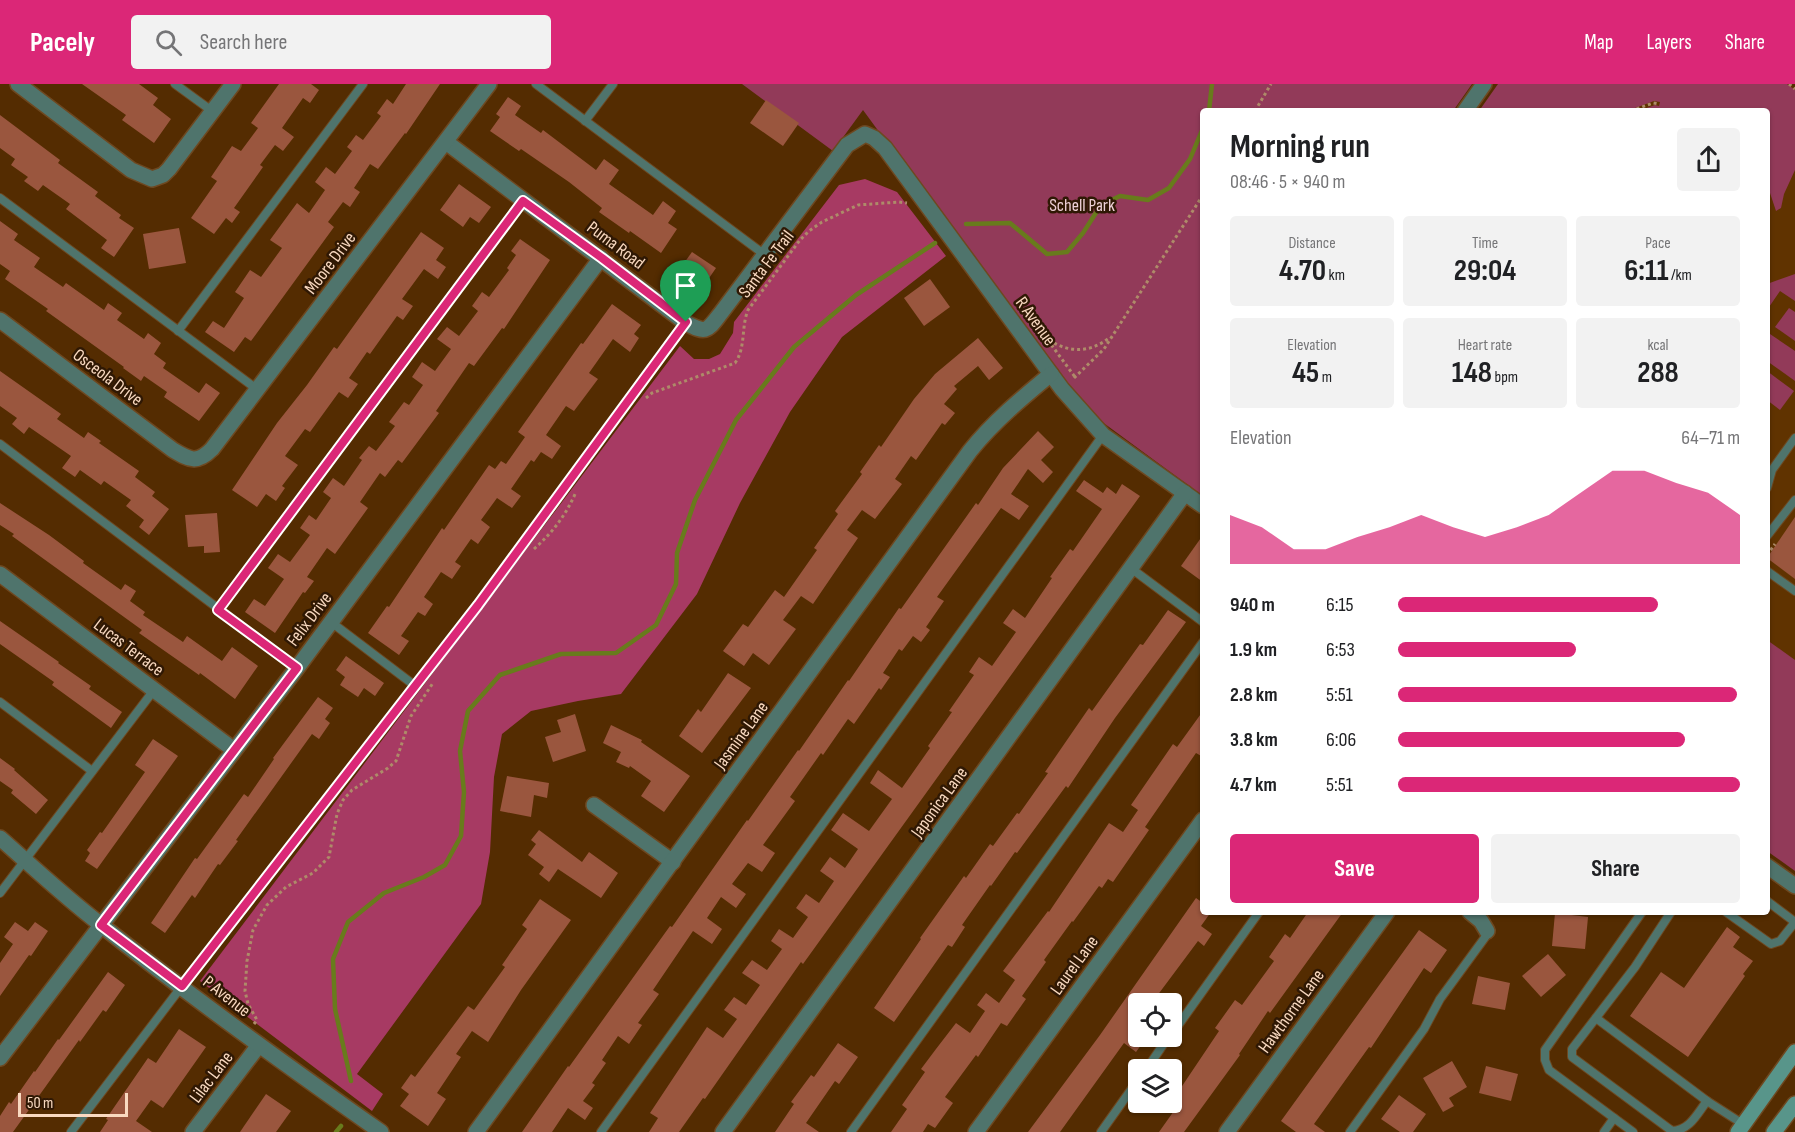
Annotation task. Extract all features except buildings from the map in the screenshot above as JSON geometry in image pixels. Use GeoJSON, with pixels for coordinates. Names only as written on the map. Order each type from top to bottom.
{"type":"FeatureCollection","features":[{"type":"Feature","properties":{"kind":"main road"},"geometry":{"type":"LineString","coordinates":[[1745,1129],[1795,1052]]}},
{"type":"Feature","properties":{"kind":"main road"},"geometry":{"type":"LineString","coordinates":[[1774,1132],[1795,1104]]}},
{"type":"Feature","properties":{"kind":"street"},"geometry":{"type":"LineString","coordinates":[[18,84],[131,170],[152,179],[163,175],[169,169],[233,84]]}},
{"type":"Feature","properties":{"kind":"street","name":"Moore Drive"},"geometry":{"type":"LineString","coordinates":[[196,460],[205,457],[258,390],[489,84]]}},
{"type":"Feature","properties":{"kind":"street"},"geometry":{"type":"LineString","coordinates":[[1467,108],[1484,84]]}},
{"type":"Feature","properties":{"kind":"street","name":"R Avenue"},"geometry":{"type":"LineString","coordinates":[[765,255],[846,145],[865,134],[874,138],[885,148],[1062,389],[1103,435],[1200,504]]}},
{"type":"Feature","properties":{"kind":"street","name":"Puma Road"},"geometry":{"type":"LineString","coordinates":[[446,142],[686,322]]}},
{"type":"Feature","properties":{"kind":"street"},"geometry":{"type":"LineString","coordinates":[[686,322],[700,330],[712,325],[765,255]]}},
{"type":"Feature","properties":{"kind":"street","name":"Felix Drive"},"geometry":{"type":"LineString","coordinates":[[0,1058],[297,668],[602,258]]}},
{"type":"Feature","properties":{"kind":"street","name":"Osceola Drive"},"geometry":{"type":"LineString","coordinates":[[0,320],[173,450],[186,458],[196,460]]}},
{"type":"Feature","properties":{"kind":"street","name":"Jasmine Lane"},"geometry":{"type":"LineString","coordinates":[[476,1132],[981,436],[1051,374]]}},
{"type":"Feature","properties":{"kind":"street","name":"Japonica Lane"},"geometry":{"type":"LineString","coordinates":[[723,1132],[1185,494]]}},
{"type":"Feature","properties":{"kind":"street","name":"Lucas Terrace"},"geometry":{"type":"LineString","coordinates":[[0,574],[234,750]]}},
{"type":"Feature","properties":{"kind":"street"},"geometry":{"type":"LineString","coordinates":[[594,805],[673,862]]}},
{"type":"Feature","properties":{"kind":"street","name":"Laurel Lane"},"geometry":{"type":"LineString","coordinates":[[976,1132],[1200,824]]}},
{"type":"Feature","properties":{"kind":"street","name":"P Avenue"},"geometry":{"type":"LineString","coordinates":[[0,838],[42,877],[101,925],[246,1036],[381,1132]]}},
{"type":"Feature","properties":{"kind":"street"},"geometry":{"type":"LineString","coordinates":[[1770,868],[1795,886]]}},
{"type":"Feature","properties":{"kind":"street","name":"Hawthorne Lane"},"geometry":{"type":"LineString","coordinates":[[1227,1132],[1385,915]]}},
{"type":"Feature","properties":{"kind":"street"},"geometry":{"type":"LineString","coordinates":[[1474,915],[1481,921],[1487,932]]}},
{"type":"Feature","properties":{"kind":"street","name":"Lilac Lane"},"geometry":{"type":"LineString","coordinates":[[193,1132],[259,1045]]}},
{"type":"Feature","properties":{"kind":"lane"},"geometry":{"type":"LineString","coordinates":[[175,84],[212,111]]}},
{"type":"Feature","properties":{"kind":"lane"},"geometry":{"type":"LineString","coordinates":[[178,331],[363,84]]}},
{"type":"Feature","properties":{"kind":"lane"},"geometry":{"type":"LineString","coordinates":[[536,84],[765,255]]}},
{"type":"Feature","properties":{"kind":"lane"},"geometry":{"type":"LineString","coordinates":[[585,121],[612,84]]}},
{"type":"Feature","properties":{"kind":"lane"},"geometry":{"type":"LineString","coordinates":[[0,198],[258,390]]}},
{"type":"Feature","properties":{"kind":"lane"},"geometry":{"type":"LineString","coordinates":[[218,610],[523,201]]}},
{"type":"Feature","properties":{"kind":"lane"},"geometry":{"type":"LineString","coordinates":[[71,1132],[478,605],[686,322]]}},
{"type":"Feature","properties":{"kind":"lane"},"geometry":{"type":"LineString","coordinates":[[601,1132],[1103,435]]}},
{"type":"Feature","properties":{"kind":"lane"},"geometry":{"type":"LineString","coordinates":[[1770,477],[1772,470],[1795,438]]}},
{"type":"Feature","properties":{"kind":"lane"},"geometry":{"type":"LineString","coordinates":[[0,444],[297,668]]}},
{"type":"Feature","properties":{"kind":"lane"},"geometry":{"type":"LineString","coordinates":[[1770,532],[1795,500]]}},
{"type":"Feature","properties":{"kind":"lane"},"geometry":{"type":"LineString","coordinates":[[1132,569],[1200,620]]}},
{"type":"Feature","properties":{"kind":"lane"},"geometry":{"type":"LineString","coordinates":[[1770,573],[1795,591]]}},
{"type":"Feature","properties":{"kind":"lane"},"geometry":{"type":"LineString","coordinates":[[331,622],[414,685]]}},
{"type":"Feature","properties":{"kind":"lane"},"geometry":{"type":"LineString","coordinates":[[851,1132],[1200,646]]}},
{"type":"Feature","properties":{"kind":"lane"},"geometry":{"type":"LineString","coordinates":[[0,893],[154,690]]}},
{"type":"Feature","properties":{"kind":"lane"},"geometry":{"type":"LineString","coordinates":[[0,702],[92,771]]}},
{"type":"Feature","properties":{"kind":"lane"},"geometry":{"type":"LineString","coordinates":[[1730,915],[1771,944],[1780,941],[1795,922],[1770,903]]}},
{"type":"Feature","properties":{"kind":"lane"},"geometry":{"type":"LineString","coordinates":[[1182,1019],[1256,915]]}},
{"type":"Feature","properties":{"kind":"lane"},"geometry":{"type":"LineString","coordinates":[[1633,1132],[1549,1070],[1545,1060],[1545,1050],[1640,915]]}},
{"type":"Feature","properties":{"kind":"lane"},"geometry":{"type":"LineString","coordinates":[[1669,915],[1635,967],[1572,1049],[1572,1057],[1672,1131],[1681,1131],[1688,1127],[1707,1101]]}},
{"type":"Feature","properties":{"kind":"lane"},"geometry":{"type":"LineString","coordinates":[[1350,1132],[1424,1029],[1440,999],[1487,932]]}},
{"type":"Feature","properties":{"kind":"lane"},"geometry":{"type":"LineString","coordinates":[[1596,1018],[1745,1129]]}},
{"type":"Feature","properties":{"kind":"lane"},"geometry":{"type":"LineString","coordinates":[[1101,1132],[1128,1094]]}},
{"type":"Feature","properties":{"kind":"lane"},"geometry":{"type":"LineString","coordinates":[[1604,1132],[1614,1118]]}},
{"type":"Feature","properties":{"kind":"path"},"geometry":{"type":"LineString","coordinates":[[1257,108],[1271,84]]}},
{"type":"Feature","properties":{"kind":"path"},"geometry":{"type":"LineString","coordinates":[[1789,84],[1795,88]]}},
{"type":"Feature","properties":{"kind":"path"},"geometry":{"type":"LineString","coordinates":[[1639,108],[1653,103],[1659,104]]}},
{"type":"Feature","properties":{"kind":"path"},"geometry":{"type":"LineString","coordinates":[[1062,389],[1104,349],[1200,200]]}},
{"type":"Feature","properties":{"kind":"path","name":"Santa Fe Trail"},"geometry":{"type":"LineString","coordinates":[[645,399],[652,393],[735,363],[740,356],[744,318],[748,310],[808,231],[858,205],[899,202],[909,203],[912,206]]}},
{"type":"Feature","properties":{"kind":"path"},"geometry":{"type":"LineString","coordinates":[[1047,339],[1073,350],[1087,349],[1101,344],[1112,336]]}},
{"type":"Feature","properties":{"kind":"path"},"geometry":{"type":"LineString","coordinates":[[527,556],[560,522],[571,505],[580,484]]}},
{"type":"Feature","properties":{"kind":"path"},"geometry":{"type":"LineString","coordinates":[[246,1036],[257,1020],[248,1004],[245,991],[247,961],[253,930],[267,905],[286,887],[313,873],[329,857],[337,814],[343,800],[352,790],[396,761],[411,716],[437,677]]}},
{"type":"Feature","properties":{"kind":"shaded area"},"geometry":{"type":"Polygon","coordinates":[[[1501,84],[1789,84],[1795,88],[1795,870],[1770,851],[1770,108],[1483,108],[1501,84]]]}},
{"type":"Feature","properties":{"kind":"shaded area"},"geometry":{"type":"Polygon","coordinates":[[[865,179],[897,192],[946,256],[842,337],[790,412],[740,503],[697,594],[621,694],[531,711],[502,734],[494,777],[490,852],[481,904],[357,1074],[383,1094],[372,1111],[200,981],[680,346],[694,359],[709,359],[720,354],[733,333],[734,322],[839,185],[865,179]]]}},
{"type":"Feature","properties":{"kind":"green space","name":"Schell Park"},"geometry":{"type":"Polygon","coordinates":[[[742,84],[1472,84],[1455,108],[1200,108],[1200,494],[1083,407],[863,110],[833,151],[742,84]]]}},
{"type":"Feature","properties":{"kind":"green space"},"geometry":{"type":"Polygon","coordinates":[[[1498,84],[1787,84],[1795,90],[1795,170],[1784,194],[1781,208],[1776,211],[1770,193],[1770,108],[1646,108],[1659,106],[1660,102],[1654,101],[1635,108],[1481,108],[1498,84]]]}},
{"type":"Feature","properties":{"kind":"green space"},"geometry":{"type":"Polygon","coordinates":[[[1795,274],[1795,301],[1780,291],[1770,306],[1770,283],[1795,274]]]}},
{"type":"Feature","properties":{"kind":"green space"},"geometry":{"type":"Polygon","coordinates":[[[1789,308],[1795,312],[1795,341],[1775,327],[1789,308]]]}},
{"type":"Feature","properties":{"kind":"green space"},"geometry":{"type":"Polygon","coordinates":[[[1770,334],[1795,351],[1795,381],[1770,363],[1770,334]]]}},
{"type":"Feature","properties":{"kind":"green space"},"geometry":{"type":"Polygon","coordinates":[[[1770,373],[1794,391],[1780,410],[1770,402],[1770,373]]]}},
{"type":"Feature","properties":{"kind":"green space"},"geometry":{"type":"Polygon","coordinates":[[[1770,642],[1795,660],[1795,871],[1770,853],[1770,642]]]}},
{"type":"Feature","properties":{"kind":"waterway"},"geometry":{"type":"LineString","coordinates":[[1209,108],[1212,84]]}},
{"type":"Feature","properties":{"kind":"waterway"},"geometry":{"type":"LineString","coordinates":[[966,224],[1010,223],[1047,254],[1067,252],[1083,233],[1101,205],[1120,196],[1148,200],[1169,188],[1190,159],[1200,135]]}},
{"type":"Feature","properties":{"kind":"waterway"},"geometry":{"type":"LineString","coordinates":[[351,1081],[335,1009],[333,959],[348,922],[384,893],[424,877],[445,865],[461,836],[464,792],[460,751],[468,711],[500,675],[561,654],[616,653],[656,625],[676,584],[677,553],[695,500],[736,420],[794,347],[856,295],[935,243]]}},
{"type":"Feature","properties":{"kind":"waterway"},"geometry":{"type":"LineString","coordinates":[[336,1132],[341,1126]]}},
{"type":"Feature","properties":{"kind":"route"},"geometry":{"type":"LineString","coordinates":[[523,201],[686,322],[478,605],[182,986],[101,925],[297,668],[218,610],[523,201]]}}]}
